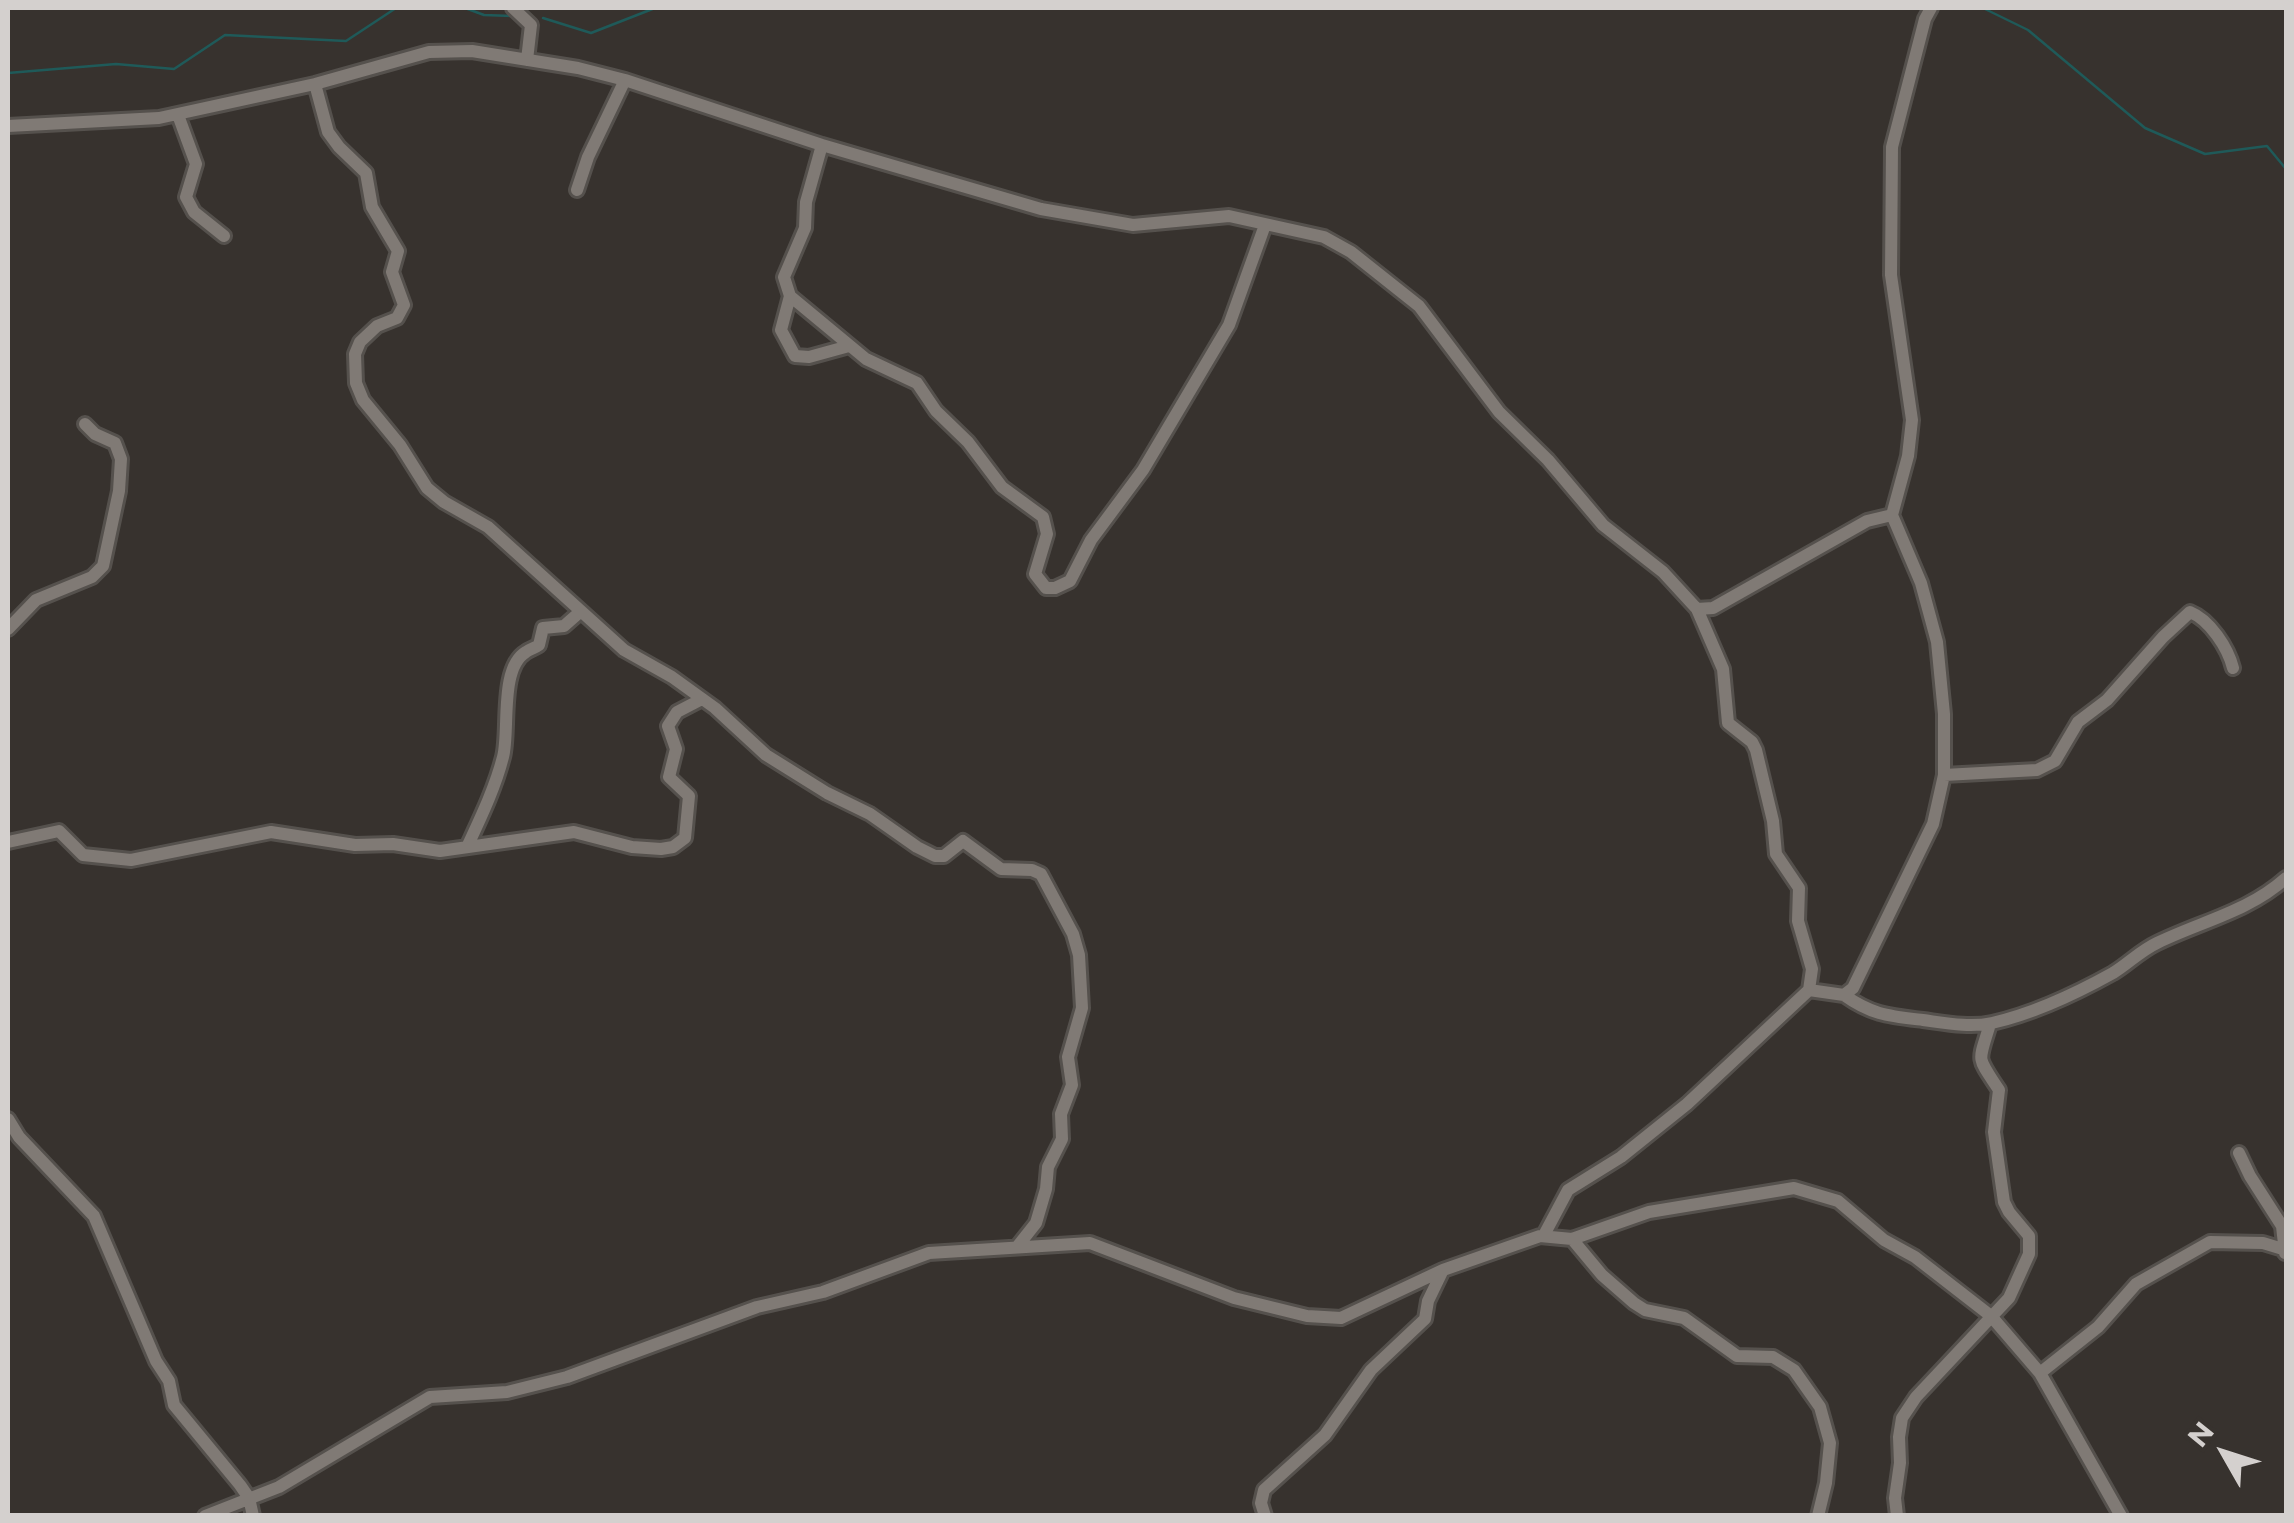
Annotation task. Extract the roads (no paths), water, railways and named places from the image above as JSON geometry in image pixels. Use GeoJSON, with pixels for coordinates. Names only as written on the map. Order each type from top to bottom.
{"type":"FeatureCollection","features":[{"type":"Feature","properties":{"kind":"street"},"geometry":{"type":"LineString","coordinates":[[514,8],[531,26],[527,60]]}},
{"type":"Feature","properties":{"kind":"street"},"geometry":{"type":"LineString","coordinates":[[1844,995],[1860,975],[1933,824],[1944,775],[1944,714],[1936,642],[1921,583],[1892,515],[1908,456],[1912,420],[1891,275],[1892,147],[1931,8]]}},
{"type":"Feature","properties":{"kind":"street"},"geometry":{"type":"LineString","coordinates":[[8,126],[178,115],[315,84],[429,52],[472,51],[625,80],[1010,202],[1089,219],[1147,225],[1229,216],[1324,237],[1351,252],[1402,290],[1430,319],[1498,412],[1548,460],[1604,525],[1663,572],[1696,610],[1723,668],[1728,723],[1756,750],[1777,859],[1798,884],[1798,922],[1812,970],[1809,990],[1687,1104],[1621,1156],[1568,1190],[1544,1236]]}},
{"type":"Feature","properties":{"kind":"street"},"geometry":{"type":"LineString","coordinates":[[577,190],[588,156],[625,80]]}},
{"type":"Feature","properties":{"kind":"street"},"geometry":{"type":"LineString","coordinates":[[315,84],[325,127],[339,148],[364,169],[372,207],[398,251],[392,272],[403,311],[360,342],[355,370],[362,400],[435,496],[488,527],[624,650],[667,673],[766,754],[827,793],[870,814],[928,854],[944,856],[963,840],[1001,870],[1032,870],[1041,874],[1074,934],[1082,1008],[1068,1057],[1072,1084],[1061,1114],[1062,1140],[1048,1166],[1036,1224],[1017,1247]]}},
{"type":"Feature","properties":{"kind":"street"},"geometry":{"type":"LineString","coordinates":[[178,115],[196,164],[186,197],[194,212],[224,236]]}},
{"type":"Feature","properties":{"kind":"street"},"geometry":{"type":"LineString","coordinates":[[822,145],[806,202],[806,228],[784,276],[790,296],[782,330],[796,356],[848,346]]}},
{"type":"Feature","properties":{"kind":"street"},"geometry":{"type":"LineString","coordinates":[[790,296],[874,364],[917,383],[936,412],[968,442],[1002,487],[1043,517],[1047,534],[1035,574],[1046,588],[1055,588],[1070,580],[1092,540],[1144,470],[1218,344],[1236,311],[1265,225]]}},
{"type":"Feature","properties":{"kind":"street"},"geometry":{"type":"LineString","coordinates":[[8,628],[36,600],[92,577],[105,561],[121,458],[115,443],[84,424]]}},
{"type":"Feature","properties":{"kind":"street"},"geometry":{"type":"LineString","coordinates":[[1696,610],[1712,608],[1867,522],[1892,515]]}},
{"type":"Feature","properties":{"kind":"street"},"geometry":{"type":"LineString","coordinates":[[468,846],[503,758],[507,742],[506,698],[513,672],[524,653],[539,645],[543,628],[564,626],[581,610]]}},
{"type":"Feature","properties":{"kind":"street"},"geometry":{"type":"LineString","coordinates":[[1944,775],[2038,770],[2055,761],[2078,722],[2107,700],[2190,612],[2207,624],[2231,657],[2233,668]]}},
{"type":"Feature","properties":{"kind":"street"},"geometry":{"type":"LineString","coordinates":[[8,842],[59,831],[84,854],[131,860],[271,832],[361,846],[392,844],[440,851],[574,832],[649,850],[673,848],[681,843],[688,828],[689,796],[669,777],[676,749],[668,726],[676,712],[702,700]]}},
{"type":"Feature","properties":{"kind":"street"},"geometry":{"type":"LineString","coordinates":[[1809,990],[1844,995],[1868,1011],[1886,1016],[1990,1024],[2059,999],[2118,970],[2160,942],[2246,908],[2286,878]]}},
{"type":"Feature","properties":{"kind":"street"},"geometry":{"type":"LineString","coordinates":[[1897,1516],[1894,1498],[1902,1418],[1916,1397],[2012,1294],[2030,1245],[2004,1202],[2002,1172],[1995,1149],[1999,1090],[1982,1068],[1980,1057],[1990,1024]]}},
{"type":"Feature","properties":{"kind":"street"},"geometry":{"type":"LineString","coordinates":[[8,1119],[94,1216],[156,1361],[169,1380],[174,1405],[249,1498],[254,1516]]}},
{"type":"Feature","properties":{"kind":"street"},"geometry":{"type":"LineString","coordinates":[[2040,1374],[2098,1328],[2136,1284],[2210,1242],[2263,1243],[2285,1251],[2282,1226],[2250,1176],[2240,1152]]}},
{"type":"Feature","properties":{"kind":"street"},"geometry":{"type":"LineString","coordinates":[[205,1516],[279,1487],[430,1397],[507,1392],[568,1377],[757,1307],[823,1292],[929,1253],[1090,1243],[1234,1298],[1328,1318],[1357,1313],[1443,1270],[1544,1236],[1572,1240],[1649,1212],[1794,1188],[1838,1202],[1991,1316],[2040,1374],[2121,1516]]}},
{"type":"Feature","properties":{"kind":"street"},"geometry":{"type":"LineString","coordinates":[[1572,1240],[1602,1275],[1645,1310],[1684,1318],[1737,1356],[1773,1357],[1794,1370],[1820,1408],[1830,1443],[1818,1516]]}},
{"type":"Feature","properties":{"kind":"street"},"geometry":{"type":"LineString","coordinates":[[1265,1516],[1261,1503],[1264,1490],[1325,1435],[1371,1370],[1425,1319],[1428,1301],[1443,1270]]}},
{"type":"Feature","properties":{"kind":"waterway"},"geometry":{"type":"LineString","coordinates":[[8,73],[116,64],[174,69],[225,35],[346,41],[396,8]]}},
{"type":"Feature","properties":{"kind":"waterway"},"geometry":{"type":"LineString","coordinates":[[465,8],[484,15],[512,16]]}},
{"type":"Feature","properties":{"kind":"waterway"},"geometry":{"type":"LineString","coordinates":[[543,18],[591,33],[655,8]]}},
{"type":"Feature","properties":{"kind":"waterway"},"geometry":{"type":"LineString","coordinates":[[1983,8],[2028,30],[2145,128],[2205,154],[2267,146],[2286,169]]}}]}
